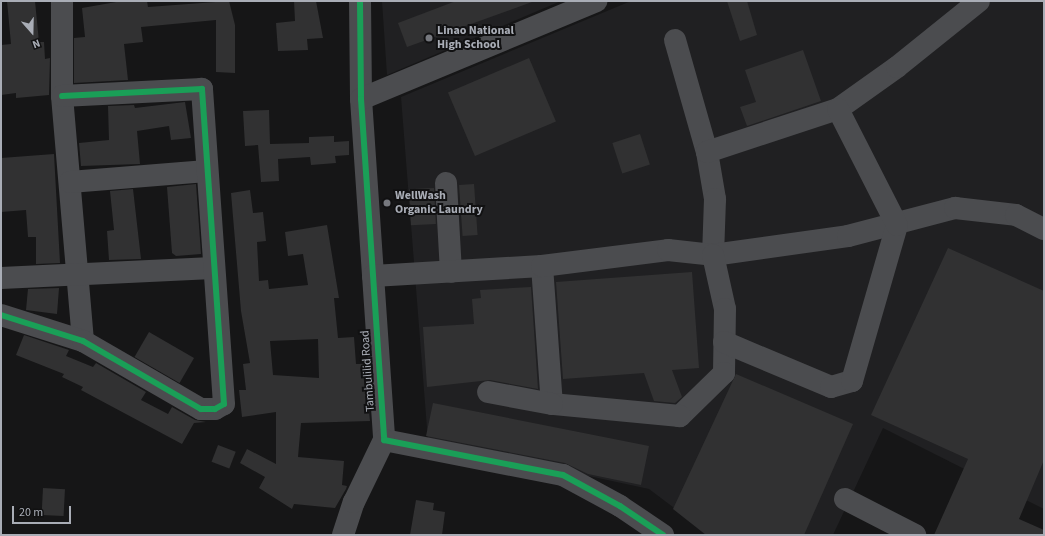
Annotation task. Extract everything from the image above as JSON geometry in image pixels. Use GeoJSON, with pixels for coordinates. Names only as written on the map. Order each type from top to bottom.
{"type":"FeatureCollection","features":[{"type":"Feature","properties":{"kind":"street"},"geometry":{"type":"LineString","coordinates":[[62,1],[62,96],[79,274],[83,341]]}},
{"type":"Feature","properties":{"kind":"street","name":"Tambulilid Road"},"geometry":{"type":"LineString","coordinates":[[360,1],[361,99],[384,440]]}},
{"type":"Feature","properties":{"kind":"street"},"geometry":{"type":"LineString","coordinates":[[361,99],[596,1]]}},
{"type":"Feature","properties":{"kind":"street"},"geometry":{"type":"LineString","coordinates":[[707,152],[838,109],[980,1]]}},
{"type":"Feature","properties":{"kind":"street"},"geometry":{"type":"LineString","coordinates":[[488,392],[552,404],[680,416],[724,373],[725,309],[713,255],[715,200],[707,152],[675,40]]}},
{"type":"Feature","properties":{"kind":"street"},"geometry":{"type":"LineString","coordinates":[[1,315],[83,341],[201,409],[221,406],[225,400],[213,268],[202,89],[62,96]]}},
{"type":"Feature","properties":{"kind":"street"},"geometry":{"type":"LineString","coordinates":[[724,342],[831,388],[852,381],[897,225],[838,109]]}},
{"type":"Feature","properties":{"kind":"street"},"geometry":{"type":"LineString","coordinates":[[70,182],[207,171]]}},
{"type":"Feature","properties":{"kind":"street"},"geometry":{"type":"LineString","coordinates":[[446,183],[451,272]]}},
{"type":"Feature","properties":{"kind":"street"},"geometry":{"type":"LineString","coordinates":[[373,276],[542,266],[668,250],[713,255],[897,225],[955,208],[1016,215],[1044,230]]}},
{"type":"Feature","properties":{"kind":"street"},"geometry":{"type":"LineString","coordinates":[[542,266],[552,404]]}},
{"type":"Feature","properties":{"kind":"street"},"geometry":{"type":"LineString","coordinates":[[1,278],[213,268]]}},
{"type":"Feature","properties":{"kind":"street"},"geometry":{"type":"LineString","coordinates":[[343,535],[354,502],[384,440],[563,475],[620,506],[663,535]]}},
{"type":"Feature","properties":{"kind":"street"},"geometry":{"type":"LineString","coordinates":[[845,499],[915,535]]}},
{"type":"Feature","properties":{"kind":"shaded area","name":"Linao National High School"},"geometry":{"type":"Polygon","coordinates":[[[382,1],[561,1],[387,75],[382,1]]]}},
{"type":"Feature","properties":{"kind":"shaded area"},"geometry":{"type":"Polygon","coordinates":[[[631,1],[1044,1],[1044,509],[883,428],[833,535],[710,535],[649,489],[428,441],[401,97],[631,1]]]}},
{"type":"Feature","properties":{"kind":"building"},"geometry":{"type":"Polygon","coordinates":[[[7,1],[35,1],[39,42],[44,42],[45,59],[50,58],[49,95],[16,98],[16,93],[1,95],[1,45],[11,44],[7,1]]]}},
{"type":"Feature","properties":{"kind":"building"},"geometry":{"type":"Polygon","coordinates":[[[122,1],[147,1],[148,7],[229,1],[235,25],[235,73],[216,72],[216,20],[141,27],[143,42],[124,44],[128,80],[74,83],[74,38],[85,37],[82,8],[122,1]]]}},
{"type":"Feature","properties":{"kind":"building"},"geometry":{"type":"Polygon","coordinates":[[[294,1],[316,1],[323,38],[307,39],[308,50],[278,51],[276,23],[295,21],[294,1]]]}},
{"type":"Feature","properties":{"kind":"building"},"geometry":{"type":"Polygon","coordinates":[[[456,1],[532,2],[407,47],[398,23],[456,1]]]}},
{"type":"Feature","properties":{"kind":"building"},"geometry":{"type":"Polygon","coordinates":[[[727,1],[747,1],[757,35],[740,41],[727,1]]]}},
{"type":"Feature","properties":{"kind":"building"},"geometry":{"type":"Polygon","coordinates":[[[803,50],[821,101],[747,126],[740,107],[756,102],[745,70],[803,50]]]}},
{"type":"Feature","properties":{"kind":"building"},"geometry":{"type":"Polygon","coordinates":[[[529,58],[556,122],[475,156],[448,92],[529,58]]]}},
{"type":"Feature","properties":{"kind":"building"},"geometry":{"type":"Polygon","coordinates":[[[185,102],[191,138],[171,140],[169,126],[137,131],[140,164],[81,166],[79,143],[109,140],[108,106],[134,105],[135,108],[185,102]]]}},
{"type":"Feature","properties":{"kind":"building"},"geometry":{"type":"Polygon","coordinates":[[[269,110],[270,144],[309,143],[309,137],[334,136],[334,142],[349,141],[349,155],[335,156],[336,163],[311,165],[310,157],[278,159],[279,181],[261,182],[258,145],[245,146],[243,111],[269,110]]]}},
{"type":"Feature","properties":{"kind":"building"},"geometry":{"type":"Polygon","coordinates":[[[640,134],[650,164],[622,173],[612,143],[640,134]]]}},
{"type":"Feature","properties":{"kind":"building"},"geometry":{"type":"Polygon","coordinates":[[[54,154],[60,263],[36,264],[36,237],[28,237],[26,210],[1,212],[1,158],[54,154]]]}},
{"type":"Feature","properties":{"kind":"building"},"geometry":{"type":"Polygon","coordinates":[[[196,184],[201,254],[176,256],[172,253],[167,187],[196,184]]]}},
{"type":"Feature","properties":{"kind":"building"},"geometry":{"type":"Polygon","coordinates":[[[474,184],[478,235],[463,236],[459,185],[474,184]]]}},
{"type":"Feature","properties":{"kind":"building"},"geometry":{"type":"Polygon","coordinates":[[[434,188],[436,224],[411,225],[409,189],[434,188]]]}},
{"type":"Feature","properties":{"kind":"building"},"geometry":{"type":"Polygon","coordinates":[[[133,189],[141,259],[109,260],[107,231],[114,230],[110,191],[133,189]]]}},
{"type":"Feature","properties":{"kind":"building"},"geometry":{"type":"Polygon","coordinates":[[[250,190],[253,213],[263,212],[266,241],[257,242],[259,281],[268,280],[269,289],[308,285],[303,254],[288,256],[285,232],[327,225],[339,298],[334,298],[338,338],[354,337],[356,364],[364,364],[370,421],[301,423],[298,457],[344,461],[342,485],[347,486],[335,508],[294,504],[292,509],[259,488],[265,477],[240,463],[247,449],[276,464],[276,412],[242,417],[239,390],[246,390],[243,364],[250,363],[241,311],[231,193],[250,190]],[[318,339],[270,341],[273,375],[319,378],[318,339]]]}},
{"type":"Feature","properties":{"kind":"building"},"geometry":{"type":"Polygon","coordinates":[[[948,248],[1044,291],[1044,460],[1019,519],[1044,530],[1044,535],[934,535],[968,459],[871,415],[948,248]]]}},
{"type":"Feature","properties":{"kind":"building"},"geometry":{"type":"Polygon","coordinates":[[[692,272],[699,368],[672,370],[682,397],[675,403],[654,401],[644,373],[563,379],[556,282],[692,272]]]}},
{"type":"Feature","properties":{"kind":"building"},"geometry":{"type":"Polygon","coordinates":[[[531,287],[538,389],[490,380],[427,387],[423,327],[474,324],[472,299],[481,298],[480,290],[531,287]]]}},
{"type":"Feature","properties":{"kind":"building"},"geometry":{"type":"Polygon","coordinates":[[[59,288],[57,314],[26,310],[28,289],[59,288]]]}},
{"type":"Feature","properties":{"kind":"building"},"geometry":{"type":"Polygon","coordinates":[[[149,332],[194,358],[180,383],[134,357],[149,332]]]}},
{"type":"Feature","properties":{"kind":"building"},"geometry":{"type":"Polygon","coordinates":[[[24,335],[69,350],[66,356],[93,367],[96,363],[146,392],[141,400],[168,414],[172,407],[195,420],[206,422],[194,423],[182,444],[81,390],[83,387],[62,377],[64,374],[16,355],[24,335]]]}},
{"type":"Feature","properties":{"kind":"building"},"geometry":{"type":"Polygon","coordinates":[[[736,374],[853,424],[804,535],[706,535],[673,509],[736,374]]]}},
{"type":"Feature","properties":{"kind":"building"},"geometry":{"type":"Polygon","coordinates":[[[433,403],[649,446],[641,485],[588,474],[565,463],[426,436],[433,403]]]}},
{"type":"Feature","properties":{"kind":"building"},"geometry":{"type":"Polygon","coordinates":[[[218,445],[236,452],[229,469],[212,462],[218,445]]]}},
{"type":"Feature","properties":{"kind":"building"},"geometry":{"type":"Polygon","coordinates":[[[43,488],[65,489],[64,516],[42,515],[43,488]]]}},
{"type":"Feature","properties":{"kind":"building"},"geometry":{"type":"Polygon","coordinates":[[[416,500],[434,503],[433,510],[445,512],[442,535],[410,535],[416,500]]]}},
{"type":"Feature","properties":{"kind":"cycle path"},"geometry":{"type":"LineString","coordinates":[[360,1],[361,99],[384,440],[563,475],[620,506],[663,535]]}},
{"type":"Feature","properties":{"kind":"cycle path"},"geometry":{"type":"LineString","coordinates":[[1,315],[83,341],[201,409],[215,409],[224,404],[202,89],[62,96]]}},
{"type":"Feature","properties":{"kind":"place","name":"Linao National High School"},"geometry":{"type":"Point","coordinates":[429,38]}},
{"type":"Feature","properties":{"kind":"place","name":"WellWash Organic Laundry"},"geometry":{"type":"Point","coordinates":[387,203]}}]}
